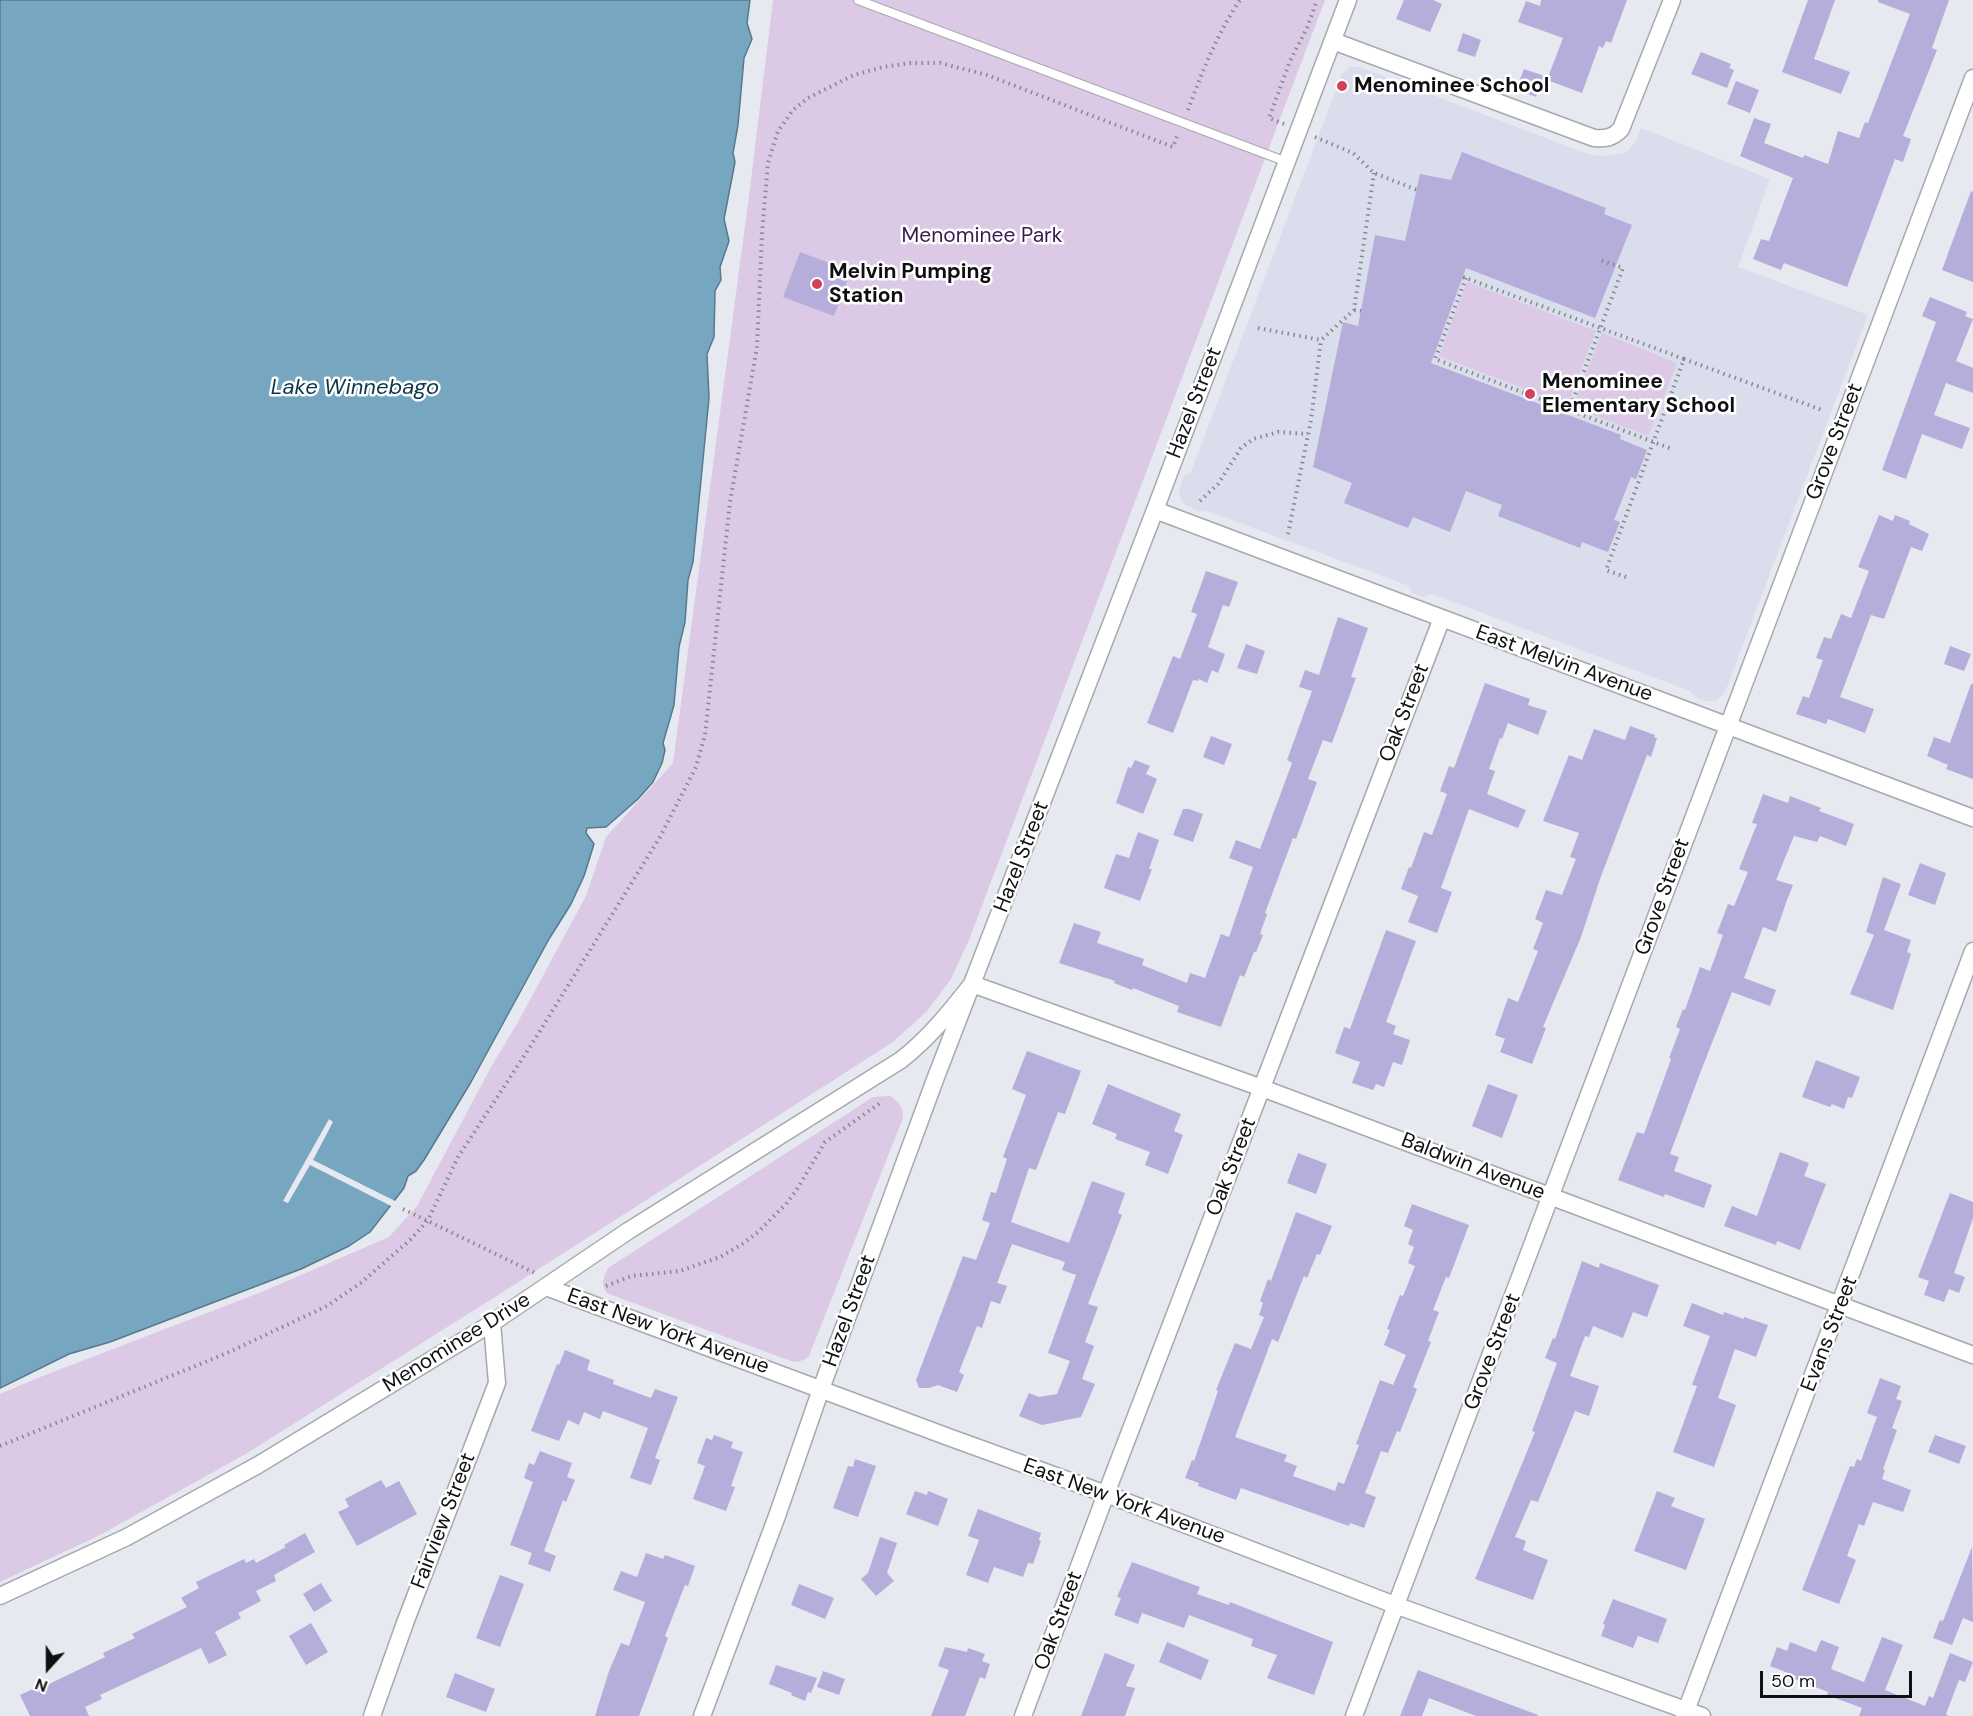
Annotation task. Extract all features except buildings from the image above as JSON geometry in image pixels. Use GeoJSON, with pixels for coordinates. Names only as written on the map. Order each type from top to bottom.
{"type":"FeatureCollection","features":[{"type":"Feature","properties":{"kind":"street","name":"Hazel Street"},"geometry":{"type":"LineString","coordinates":[[702,1716],[972,984],[1348,0]]}},
{"type":"Feature","properties":{"kind":"street"},"geometry":{"type":"LineString","coordinates":[[1333,41],[1604,139],[1617,134],[1621,129],[1672,0]]}},
{"type":"Feature","properties":{"kind":"street","name":"Grove Street"},"geometry":{"type":"LineString","coordinates":[[1354,1716],[1973,78]]}},
{"type":"Feature","properties":{"kind":"street","name":"East Melvin Avenue"},"geometry":{"type":"LineString","coordinates":[[1155,510],[1973,818]]}},
{"type":"Feature","properties":{"kind":"street","name":"Oak Street"},"geometry":{"type":"LineString","coordinates":[[1023,1716],[1442,618]]}},
{"type":"Feature","properties":{"kind":"street","name":"Evans Street"},"geometry":{"type":"LineString","coordinates":[[1691,1714],[1973,951]]}},
{"type":"Feature","properties":{"kind":"street","name":"Baldwin Avenue"},"geometry":{"type":"LineString","coordinates":[[972,984],[1262,1088],[1973,1355]]}},
{"type":"Feature","properties":{"kind":"street","name":"Menominee Drive"},"geometry":{"type":"LineString","coordinates":[[0,1596],[127,1537],[258,1465],[492,1323],[628,1231],[901,1060],[918,1047],[946,1019],[972,984]]}},
{"type":"Feature","properties":{"kind":"street","name":"East New York Avenue"},"geometry":{"type":"LineString","coordinates":[[548,1285],[1395,1605],[1691,1714]]}},
{"type":"Feature","properties":{"kind":"street","name":"Fairview Street"},"geometry":{"type":"LineString","coordinates":[[372,1716],[409,1612],[497,1383],[492,1323]]}},
{"type":"Feature","properties":{"kind":"lane"},"geometry":{"type":"LineString","coordinates":[[858,0],[1287,162]]}},
{"type":"Feature","properties":{"kind":"path"},"geometry":{"type":"LineString","coordinates":[[0,1446],[227,1353],[327,1306],[385,1264],[428,1220],[458,1156],[660,837],[699,758],[706,725],[730,502],[757,347],[762,232],[768,163],[778,131],[793,110],[808,98],[854,75],[883,67],[911,63],[940,63],[987,75],[1173,147],[1206,63],[1230,14],[1240,0]]}},
{"type":"Feature","properties":{"kind":"path"},"geometry":{"type":"LineString","coordinates":[[1317,0],[1307,28],[1290,61],[1269,118],[1353,153],[1374,173],[1417,190]]}},
{"type":"Feature","properties":{"kind":"path"},"geometry":{"type":"LineString","coordinates":[[1288,534],[1308,434],[1321,340],[1354,310],[1374,173]]}},
{"type":"Feature","properties":{"kind":"path"},"geometry":{"type":"LineString","coordinates":[[1569,411],[1623,268],[1600,260]]}},
{"type":"Feature","properties":{"kind":"path"},"geometry":{"type":"LineString","coordinates":[[1672,449],[1536,400],[1435,359],[1465,277],[1822,410]]}},
{"type":"Feature","properties":{"kind":"path"},"geometry":{"type":"LineString","coordinates":[[1354,310],[1361,311]]}},
{"type":"Feature","properties":{"kind":"path"},"geometry":{"type":"LineString","coordinates":[[1258,328],[1321,340]]}},
{"type":"Feature","properties":{"kind":"path"},"geometry":{"type":"LineString","coordinates":[[1626,577],[1606,570],[1684,359]]}},
{"type":"Feature","properties":{"kind":"path"},"geometry":{"type":"LineString","coordinates":[[1200,501],[1218,484],[1241,448],[1253,439],[1278,432],[1308,434]]}},
{"type":"Feature","properties":{"kind":"path"},"geometry":{"type":"LineString","coordinates":[[606,1286],[631,1276],[680,1271],[720,1257],[741,1245],[758,1232],[786,1204],[825,1142],[883,1101]]}},
{"type":"Feature","properties":{"kind":"path"},"geometry":{"type":"LineString","coordinates":[[403,1209],[530,1270],[548,1285]]}},
{"type":"Feature","properties":{"kind":"shaded area","name":"Menominee Elementary School"},"geometry":{"type":"Polygon","coordinates":[[[1350,67],[1359,67],[1588,154],[1600,156],[1626,153],[1634,144],[1641,128],[1770,179],[1738,267],[1868,315],[1725,692],[1716,701],[1706,701],[1695,697],[1690,691],[1432,594],[1423,597],[1413,593],[1409,586],[1205,510],[1200,512],[1185,505],[1180,499],[1179,491],[1184,476],[1191,472],[1342,74],[1350,67]]]}},
{"type":"Feature","properties":{"kind":"green space","name":"Menominee Park"},"geometry":{"type":"Polygon","coordinates":[[[773,0],[1325,0],[969,940],[951,979],[927,1011],[893,1042],[495,1297],[244,1455],[100,1535],[0,1582],[0,1394],[264,1291],[389,1237],[417,1206],[491,1067],[518,1022],[586,896],[606,837],[673,763],[773,0]]]}},
{"type":"Feature","properties":{"kind":"green space"},"geometry":{"type":"Polygon","coordinates":[[[1467,282],[1596,331],[1567,405],[1439,356],[1467,282]]]}},
{"type":"Feature","properties":{"kind":"green space"},"geometry":{"type":"Polygon","coordinates":[[[1602,333],[1677,363],[1648,436],[1573,407],[1602,333]]]}},
{"type":"Feature","properties":{"kind":"green space"},"geometry":{"type":"Polygon","coordinates":[[[890,1096],[900,1105],[903,1118],[809,1356],[797,1362],[788,1360],[606,1291],[603,1282],[608,1268],[873,1097],[890,1096]]]}},
{"type":"Feature","properties":{"kind":"water","name":"Lake Winnebago"},"geometry":{"type":"Polygon","coordinates":[[[0,0],[750,0],[747,23],[752,39],[744,58],[733,153],[735,162],[724,219],[729,241],[720,267],[721,280],[715,291],[714,337],[707,354],[709,398],[693,562],[688,580],[685,622],[679,647],[674,705],[663,743],[665,750],[662,763],[653,782],[638,799],[606,827],[587,828],[586,833],[594,844],[584,876],[571,904],[549,939],[471,1082],[424,1160],[416,1171],[408,1176],[404,1188],[370,1232],[349,1246],[301,1269],[110,1342],[69,1354],[0,1388],[0,0]]]}},
{"type":"Feature","properties":{"kind":"pier"},"geometry":{"type":"Polygon","coordinates":[[[329,1119],[333,1122],[313,1160],[397,1202],[393,1207],[310,1165],[288,1203],[283,1201],[329,1119]]]}},
{"type":"Feature","properties":{"kind":"place","name":"Menominee School"},"geometry":{"type":"Point","coordinates":[1342,86]}},
{"type":"Feature","properties":{"kind":"place","name":"Melvin Pumping Station"},"geometry":{"type":"Point","coordinates":[817,284]}},
{"type":"Feature","properties":{"kind":"place","name":"Menominee Elementary School"},"geometry":{"type":"Point","coordinates":[1530,394]}}]}
